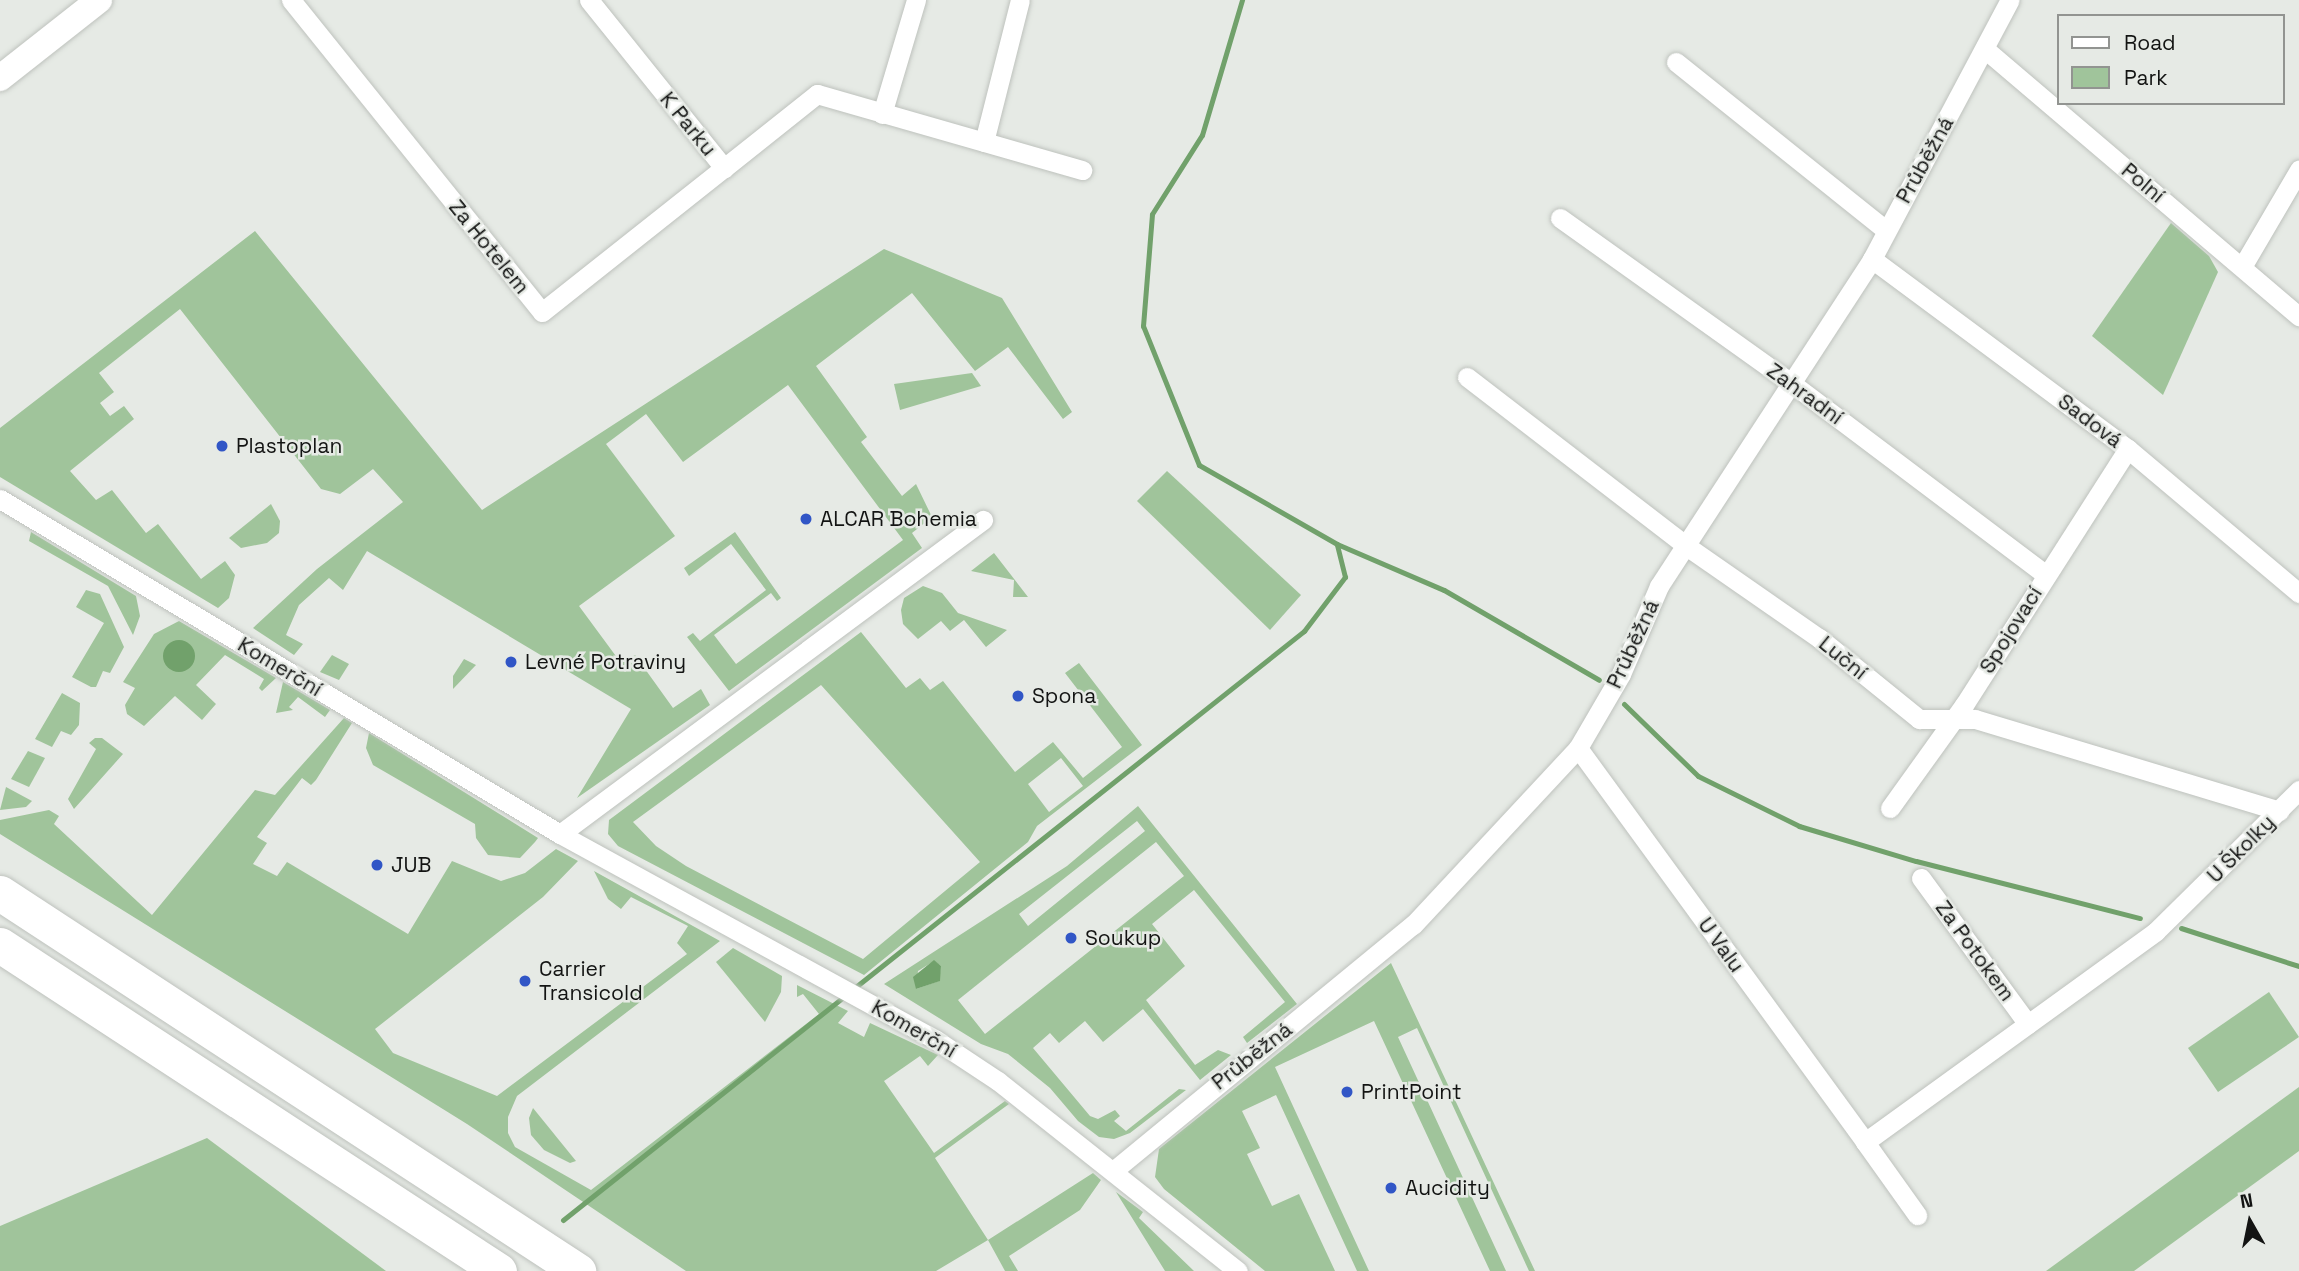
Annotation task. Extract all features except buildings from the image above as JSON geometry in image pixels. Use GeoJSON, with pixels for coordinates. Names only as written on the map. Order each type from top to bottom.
{"type":"FeatureCollection","features":[{"type":"Feature","properties":{"kind":"highway"},"geometry":{"type":"LineString","coordinates":[[0,893],[578,1271]]}},
{"type":"Feature","properties":{"kind":"highway"},"geometry":{"type":"LineString","coordinates":[[0,945],[499,1271]]}},
{"type":"Feature","properties":{"kind":"street"},"geometry":{"type":"LineString","coordinates":[[0,78],[99,0]]}},
{"type":"Feature","properties":{"kind":"street","name":"Za Hotelem"},"geometry":{"type":"LineString","coordinates":[[291,0],[542,313],[724,168]]}},
{"type":"Feature","properties":{"kind":"street","name":"K Parku"},"geometry":{"type":"LineString","coordinates":[[589,0],[724,168],[817,94],[1082,170]]}},
{"type":"Feature","properties":{"kind":"street"},"geometry":{"type":"LineString","coordinates":[[882,114],[916,0]]}},
{"type":"Feature","properties":{"kind":"street"},"geometry":{"type":"LineString","coordinates":[[984,142],[1020,0]]}},
{"type":"Feature","properties":{"kind":"street","name":"Průběžná"},"geometry":{"type":"LineString","coordinates":[[1113,1171],[1381,954],[1547,785],[1578,748],[1604,706],[1659,586],[1794,385],[1872,259],[1986,50],[2010,0]]}},
{"type":"Feature","properties":{"kind":"street","name":"Polní"},"geometry":{"type":"LineString","coordinates":[[1986,50],[2299,316]]}},
{"type":"Feature","properties":{"kind":"street"},"geometry":{"type":"LineString","coordinates":[[1676,62],[1886,230]]}},
{"type":"Feature","properties":{"kind":"street"},"geometry":{"type":"LineString","coordinates":[[2242,267],[2299,170]]}},
{"type":"Feature","properties":{"kind":"street","name":"Zahradní"},"geometry":{"type":"LineString","coordinates":[[1560,218],[1794,385],[2046,575]]}},
{"type":"Feature","properties":{"kind":"street","name":"Sadová"},"geometry":{"type":"LineString","coordinates":[[1872,259],[2128,449],[2299,593]]}},
{"type":"Feature","properties":{"kind":"street","name":"Luční"},"geometry":{"type":"LineString","coordinates":[[1467,377],[1685,545],[1819,638],[1919,719],[1975,719],[2278,811]]}},
{"type":"Feature","properties":{"kind":"street","name":"Spojovací"},"geometry":{"type":"LineString","coordinates":[[1890,808],[1949,720],[1964,705],[2128,449]]}},
{"type":"Feature","properties":{"kind":"street","name":"Komerční"},"geometry":{"type":"LineString","coordinates":[[0,499],[560,834],[928,1035],[998,1081],[1238,1271]]}},
{"type":"Feature","properties":{"kind":"street"},"geometry":{"type":"LineString","coordinates":[[560,834],[983,520]]}},
{"type":"Feature","properties":{"kind":"street","name":"U Valu"},"geometry":{"type":"LineString","coordinates":[[1578,748],[1917,1215]]}},
{"type":"Feature","properties":{"kind":"street","name":"U Školky"},"geometry":{"type":"LineString","coordinates":[[2028,1024],[2182,908],[2299,790]]}},
{"type":"Feature","properties":{"kind":"street","name":"Za Potokem"},"geometry":{"type":"LineString","coordinates":[[1921,877],[2028,1024]]}},
{"type":"Feature","properties":{"kind":"street"},"geometry":{"type":"LineString","coordinates":[[1865,1142],[2028,1024]]}},
{"type":"Feature","properties":{"kind":"green space"},"geometry":{"type":"Polygon","coordinates":[[[2171,223],[2209,256],[2218,272],[2163,395],[2092,336],[2171,223]]]}},
{"type":"Feature","properties":{"kind":"green space"},"geometry":{"type":"Polygon","coordinates":[[[255,231],[482,510],[884,249],[1002,298],[1072,412],[1063,419],[1008,347],[975,371],[912,293],[816,366],[867,437],[861,442],[902,496],[916,484],[932,517],[912,533],[922,548],[729,691],[687,637],[693,633],[700,641],[766,590],[731,544],[689,576],[684,568],[735,532],[781,598],[777,601],[771,593],[714,635],[736,664],[903,540],[788,385],[683,462],[646,414],[606,444],[675,536],[579,606],[621,663],[635,655],[673,708],[701,689],[710,705],[577,798],[631,709],[367,551],[343,590],[329,578],[299,605],[286,635],[303,644],[294,655],[253,628],[317,569],[403,502],[373,469],[340,494],[321,489],[180,309],[99,373],[114,392],[100,403],[110,416],[124,406],[134,419],[70,471],[96,500],[112,490],[146,533],[158,524],[201,579],[225,561],[235,575],[229,598],[218,608],[0,477],[0,428],[255,231]]]}},
{"type":"Feature","properties":{"kind":"green space"},"geometry":{"type":"Polygon","coordinates":[[[972,373],[981,386],[900,410],[894,384],[972,373]]]}},
{"type":"Feature","properties":{"kind":"green space"},"geometry":{"type":"Polygon","coordinates":[[[1167,471],[1301,595],[1270,630],[1137,501],[1167,471]]]}},
{"type":"Feature","properties":{"kind":"green space"},"geometry":{"type":"Polygon","coordinates":[[[271,504],[280,521],[279,533],[267,543],[241,548],[229,538],[271,504]]]}},
{"type":"Feature","properties":{"kind":"green space"},"geometry":{"type":"Polygon","coordinates":[[[31,532],[136,596],[140,616],[133,635],[108,586],[29,541],[31,532]]]}},
{"type":"Feature","properties":{"kind":"green space"},"geometry":{"type":"Polygon","coordinates":[[[994,553],[1028,597],[1013,597],[1014,580],[971,571],[994,553]]]}},
{"type":"Feature","properties":{"kind":"green space"},"geometry":{"type":"Polygon","coordinates":[[[923,586],[942,593],[958,613],[1007,630],[986,647],[964,620],[950,631],[941,621],[918,639],[903,624],[901,610],[904,598],[923,586]]]}},
{"type":"Feature","properties":{"kind":"green space"},"geometry":{"type":"Polygon","coordinates":[[[86,590],[100,594],[124,647],[110,673],[103,671],[96,687],[72,677],[104,623],[76,607],[86,590]]]}},
{"type":"Feature","properties":{"kind":"green space"},"geometry":{"type":"Polygon","coordinates":[[[179,621],[276,678],[262,691],[259,688],[264,679],[225,655],[196,685],[216,704],[202,720],[175,696],[144,726],[127,714],[125,705],[135,688],[123,682],[154,634],[179,621]]]}},
{"type":"Feature","properties":{"kind":"green space"},"geometry":{"type":"Polygon","coordinates":[[[861,632],[906,688],[920,678],[930,690],[943,681],[1015,772],[1053,742],[1083,778],[1122,747],[1065,673],[1079,663],[1142,745],[1037,826],[1028,842],[864,975],[618,846],[608,834],[609,820],[861,632]],[[821,685],[633,822],[656,846],[686,866],[863,959],[980,862],[821,685]],[[1061,758],[1028,784],[1049,812],[1083,786],[1061,758]]]}},
{"type":"Feature","properties":{"kind":"green space"},"geometry":{"type":"Polygon","coordinates":[[[332,655],[349,664],[339,680],[320,672],[332,655]]]}},
{"type":"Feature","properties":{"kind":"green space"},"geometry":{"type":"Polygon","coordinates":[[[464,659],[476,665],[453,689],[453,676],[464,659]]]}},
{"type":"Feature","properties":{"kind":"green space"},"geometry":{"type":"Polygon","coordinates":[[[283,682],[330,710],[325,717],[298,697],[289,707],[293,710],[276,713],[283,682]]]}},
{"type":"Feature","properties":{"kind":"green space"},"geometry":{"type":"Polygon","coordinates":[[[62,693],[80,703],[79,725],[71,735],[61,731],[52,747],[35,739],[62,693]]]}},
{"type":"Feature","properties":{"kind":"green space"},"geometry":{"type":"Polygon","coordinates":[[[344,718],[352,723],[316,780],[311,785],[302,778],[257,837],[267,843],[253,864],[277,876],[287,862],[408,934],[452,861],[501,881],[525,873],[556,849],[578,861],[543,897],[375,1029],[393,1053],[497,1096],[687,954],[677,943],[688,926],[631,897],[621,909],[608,899],[594,871],[720,941],[517,1096],[508,1117],[508,1133],[515,1147],[591,1190],[819,1014],[803,994],[797,997],[797,985],[848,1011],[838,1023],[864,1037],[870,1023],[938,1055],[928,1066],[920,1056],[884,1081],[934,1153],[1005,1101],[1009,1104],[935,1158],[988,1240],[936,1271],[686,1271],[467,1124],[0,834],[0,820],[49,810],[59,816],[54,824],[152,915],[255,790],[275,795],[344,718]]]}},
{"type":"Feature","properties":{"kind":"green space"},"geometry":{"type":"Polygon","coordinates":[[[369,733],[538,838],[520,858],[488,855],[476,838],[475,824],[373,765],[366,748],[369,733]]]}},
{"type":"Feature","properties":{"kind":"green space"},"geometry":{"type":"Polygon","coordinates":[[[95,738],[102,738],[123,754],[74,809],[68,799],[96,749],[89,743],[95,738]]]}},
{"type":"Feature","properties":{"kind":"green space"},"geometry":{"type":"Polygon","coordinates":[[[28,751],[45,758],[29,787],[11,779],[28,751]]]}},
{"type":"Feature","properties":{"kind":"green space"},"geometry":{"type":"Polygon","coordinates":[[[6,787],[32,801],[26,807],[0,810],[6,787]]]}},
{"type":"Feature","properties":{"kind":"green space"},"geometry":{"type":"Polygon","coordinates":[[[1138,806],[1297,1004],[1247,1043],[1243,1037],[1285,1002],[1194,890],[1152,924],[1185,966],[1146,1000],[1195,1065],[1218,1050],[1231,1055],[1200,1080],[1143,1009],[1103,1042],[1085,1021],[1059,1043],[1050,1033],[1033,1048],[1090,1116],[1098,1119],[1115,1110],[1120,1116],[1114,1121],[1126,1131],[1179,1089],[1186,1090],[1130,1133],[1114,1139],[1099,1137],[1078,1121],[1050,1088],[1008,1054],[981,1044],[884,984],[1067,866],[1138,806]],[[1137,821],[1019,914],[1028,926],[1145,831],[1137,821]],[[1156,842],[958,1000],[985,1034],[1184,876],[1156,842]],[[934,961],[918,971],[916,989],[939,981],[941,966],[934,961]]]}},
{"type":"Feature","properties":{"kind":"green space"},"geometry":{"type":"Polygon","coordinates":[[[733,948],[782,976],[781,992],[765,1022],[716,962],[733,948]]]}},
{"type":"Feature","properties":{"kind":"green space"},"geometry":{"type":"Polygon","coordinates":[[[1391,963],[1535,1271],[1529,1271],[1417,1028],[1398,1037],[1506,1271],[1490,1271],[1374,1021],[1275,1067],[1369,1271],[1357,1271],[1276,1095],[1242,1111],[1260,1148],[1247,1154],[1272,1206],[1299,1194],[1335,1271],[1265,1271],[1164,1189],[1155,1177],[1159,1149],[1391,963]]]}},
{"type":"Feature","properties":{"kind":"green space"},"geometry":{"type":"Polygon","coordinates":[[[2269,992],[2299,1037],[2218,1092],[2188,1048],[2269,992]]]}},
{"type":"Feature","properties":{"kind":"green space"},"geometry":{"type":"Polygon","coordinates":[[[2299,1087],[2299,1151],[2134,1271],[2046,1271],[2299,1087]]]}},
{"type":"Feature","properties":{"kind":"green space"},"geometry":{"type":"Polygon","coordinates":[[[533,1108],[576,1161],[570,1163],[544,1150],[531,1135],[529,1118],[533,1108]]]}},
{"type":"Feature","properties":{"kind":"green space"},"geometry":{"type":"Polygon","coordinates":[[[207,1138],[386,1271],[0,1271],[0,1226],[207,1138]]]}},
{"type":"Feature","properties":{"kind":"green space"},"geometry":{"type":"Polygon","coordinates":[[[1093,1173],[1101,1180],[1080,1210],[1009,1256],[1018,1271],[1005,1271],[988,1240],[1093,1173]]]}},
{"type":"Feature","properties":{"kind":"green space"},"geometry":{"type":"Polygon","coordinates":[[[1116,1192],[1143,1212],[1139,1218],[1194,1271],[1165,1271],[1116,1192]]]}},
{"type":"Feature","properties":{"kind":"shaded area"},"geometry":{"type":"Polygon","coordinates":[[[179,640],[190,645],[195,656],[190,667],[179,672],[168,667],[163,656],[168,645],[179,640]]]}},
{"type":"Feature","properties":{"kind":"shaded area"},"geometry":{"type":"Polygon","coordinates":[[[934,960],[941,966],[940,981],[916,989],[913,977],[934,960]]]}},
{"type":"Feature","properties":{"kind":"waterway"},"geometry":{"type":"LineString","coordinates":[[853,989],[1304,631],[1345,577],[1337,544],[1199,465],[1143,326],[1152,214],[1202,135],[1242,0]]}},
{"type":"Feature","properties":{"kind":"waterway"},"geometry":{"type":"LineString","coordinates":[[1337,544],[1444,590],[1599,680]]}},
{"type":"Feature","properties":{"kind":"waterway"},"geometry":{"type":"LineString","coordinates":[[1624,704],[1698,776],[1799,826],[1916,861],[2140,918]]}},
{"type":"Feature","properties":{"kind":"waterway"},"geometry":{"type":"LineString","coordinates":[[2181,928],[2299,966]]}},
{"type":"Feature","properties":{"kind":"waterway"},"geometry":{"type":"LineString","coordinates":[[563,1220],[845,996]]}},
{"type":"Feature","properties":{"kind":"place","name":"Plastoplan"},"geometry":{"type":"Point","coordinates":[222,446]}},
{"type":"Feature","properties":{"kind":"place","name":"ALCAR Bohemia"},"geometry":{"type":"Point","coordinates":[806,519]}},
{"type":"Feature","properties":{"kind":"place","name":"Levné Potraviny"},"geometry":{"type":"Point","coordinates":[511,662]}},
{"type":"Feature","properties":{"kind":"place","name":"Spona"},"geometry":{"type":"Point","coordinates":[1018,696]}},
{"type":"Feature","properties":{"kind":"place","name":"JUB"},"geometry":{"type":"Point","coordinates":[377,865]}},
{"type":"Feature","properties":{"kind":"place","name":"Soukup"},"geometry":{"type":"Point","coordinates":[1071,938]}},
{"type":"Feature","properties":{"kind":"place","name":"Carrier Transicold"},"geometry":{"type":"Point","coordinates":[525,981]}},
{"type":"Feature","properties":{"kind":"place","name":"PrintPoint"},"geometry":{"type":"Point","coordinates":[1347,1092]}},
{"type":"Feature","properties":{"kind":"place","name":"Aucidity"},"geometry":{"type":"Point","coordinates":[1391,1188]}}]}
